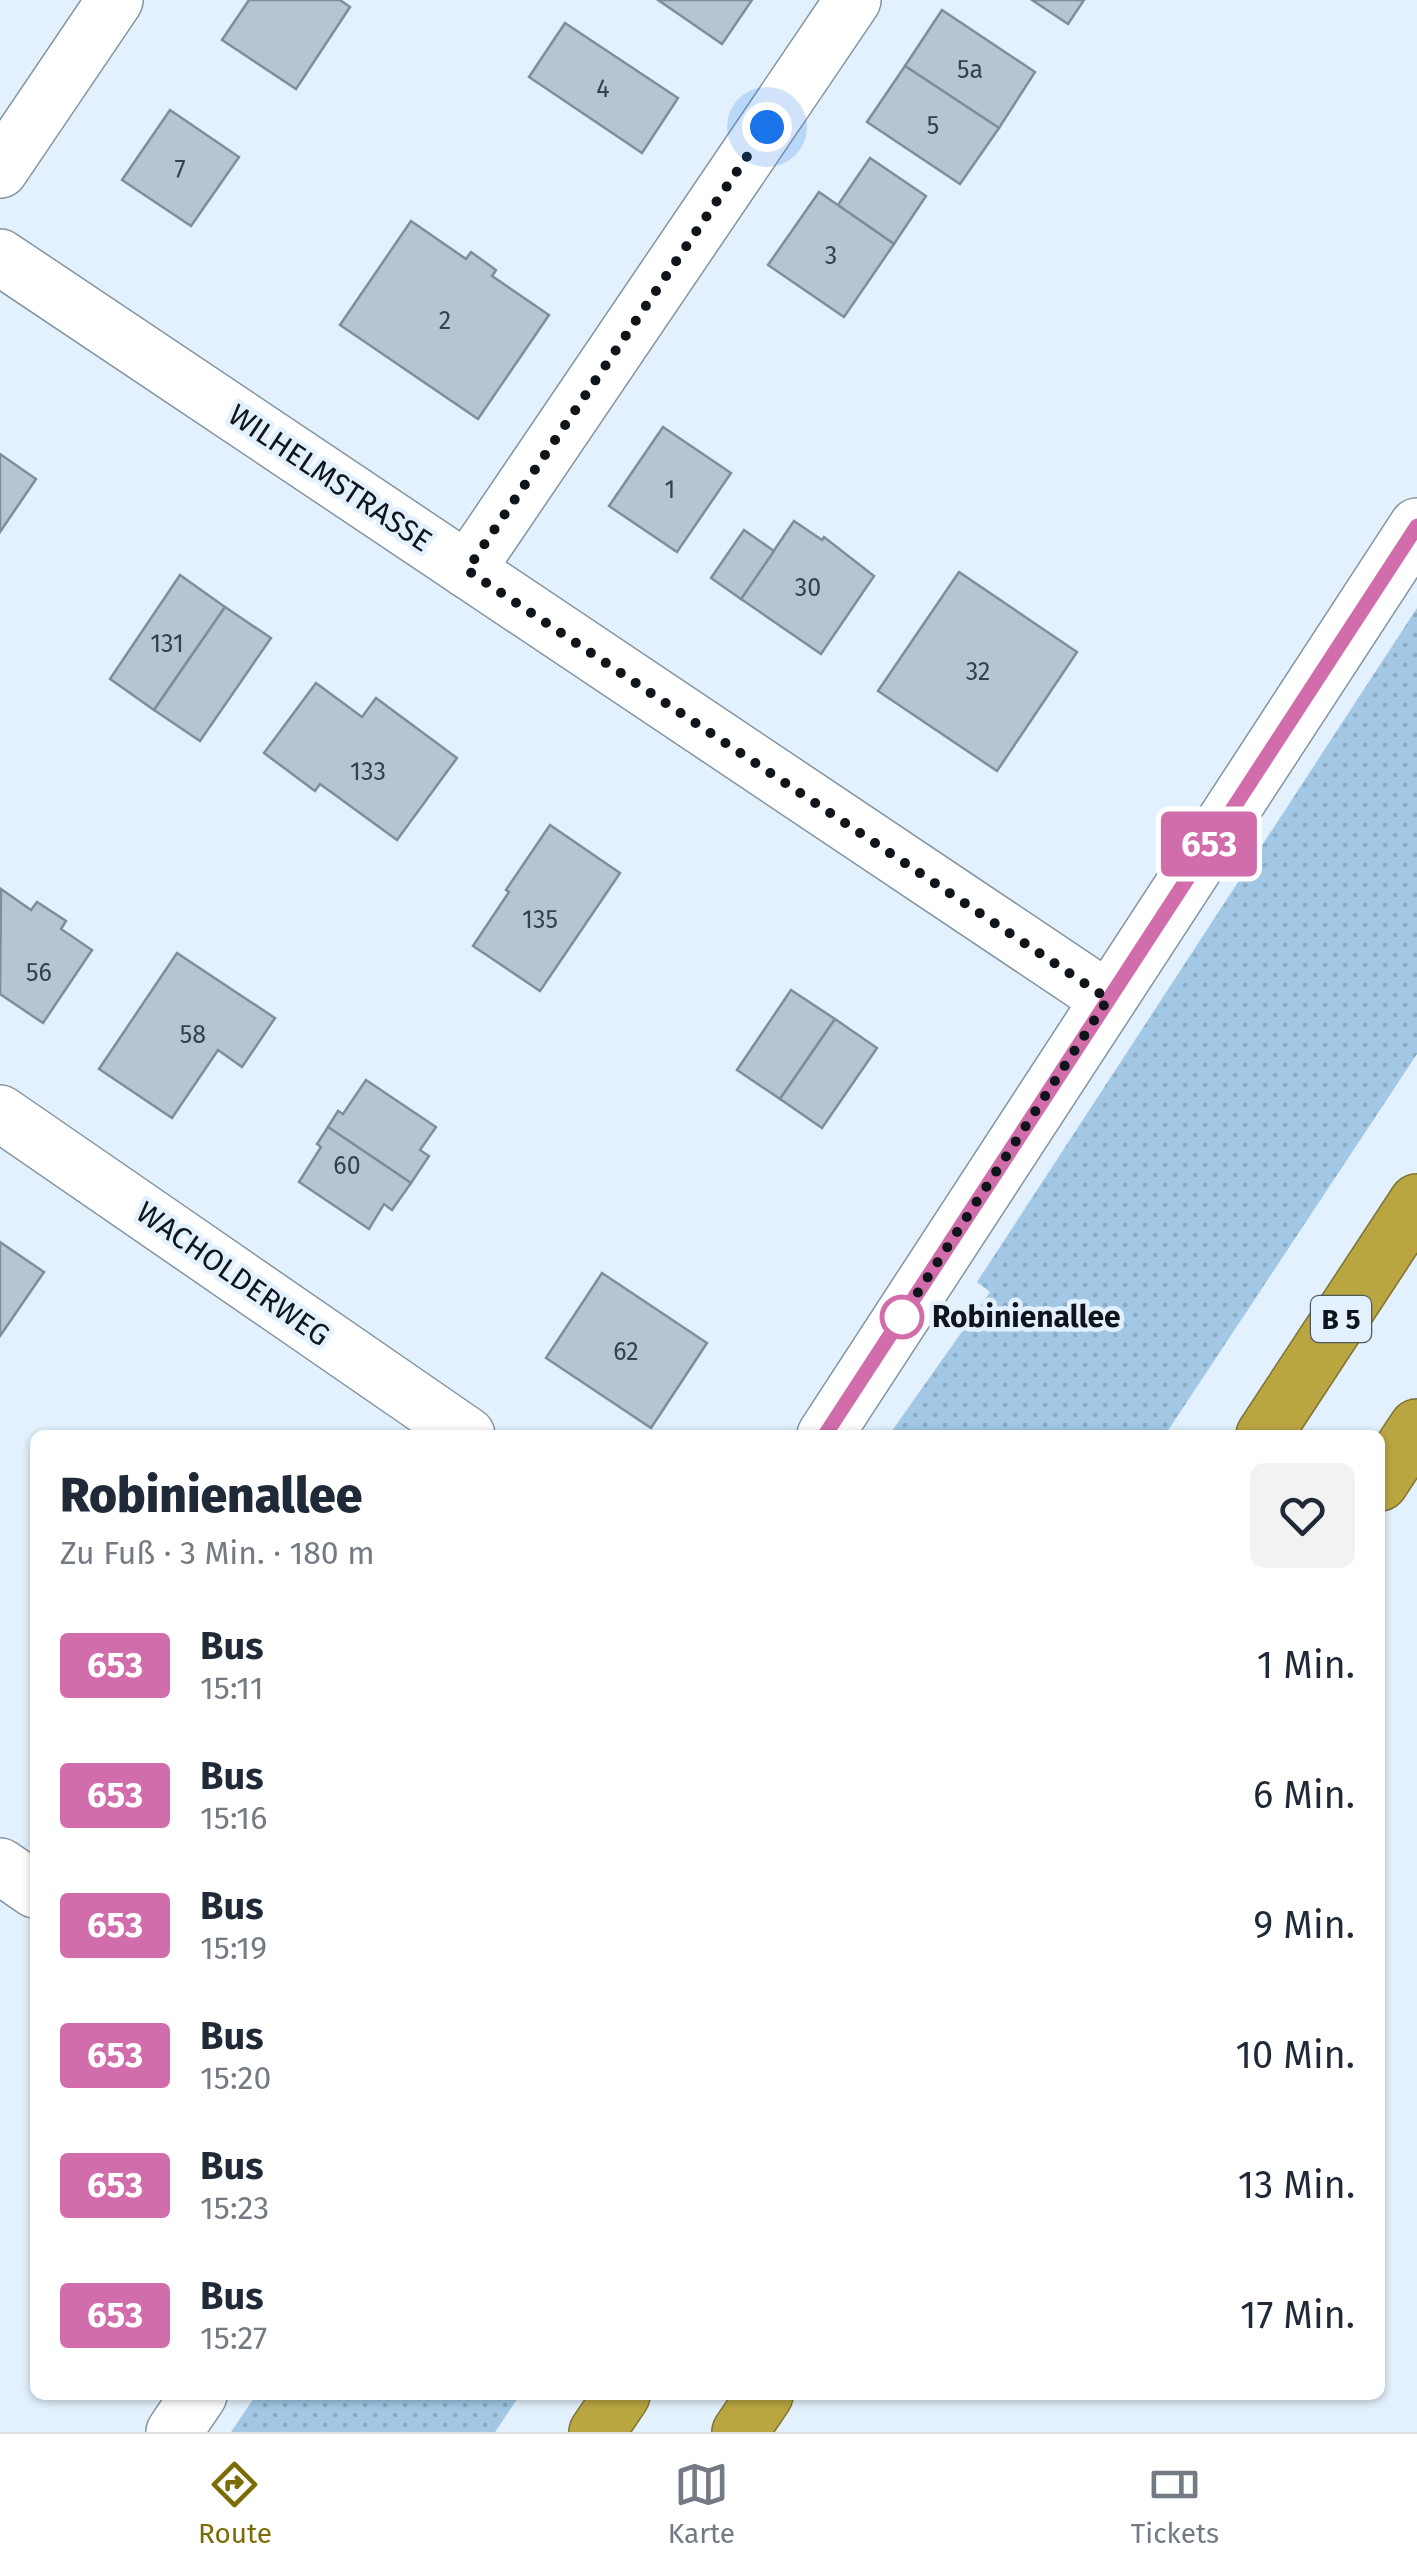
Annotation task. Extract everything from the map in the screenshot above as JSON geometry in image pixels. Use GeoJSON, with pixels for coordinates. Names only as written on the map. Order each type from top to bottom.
{"type":"FeatureCollection","features":[{"type":"Feature","properties":{"kind":"highway","name":"B 5"},"geometry":{"type":"LineString","coordinates":[[1267,1430],[1417,1202]]}},
{"type":"Feature","properties":{"kind":"highway"},"geometry":{"type":"LineString","coordinates":[[1385,1475],[1417,1427]]}},
{"type":"Feature","properties":{"kind":"highway"},"geometry":{"type":"LineString","coordinates":[[597,2432],[619,2400]]}},
{"type":"Feature","properties":{"kind":"highway"},"geometry":{"type":"LineString","coordinates":[[740,2432],[762,2400]]}},
{"type":"Feature","properties":{"kind":"street"},"geometry":{"type":"LineString","coordinates":[[0,170],[115,0]]}},
{"type":"Feature","properties":{"kind":"street"},"geometry":{"type":"LineString","coordinates":[[467,570],[853,0]]}},
{"type":"Feature","properties":{"kind":"street","name":"WILHELMSTRASSE"},"geometry":{"type":"LineString","coordinates":[[0,258],[1108,999]]}},
{"type":"Feature","properties":{"kind":"street"},"geometry":{"type":"LineString","coordinates":[[828,1430],[1417,526]]}},
{"type":"Feature","properties":{"kind":"street","name":"WACHOLDERWEG"},"geometry":{"type":"LineString","coordinates":[[0,1113],[460,1430]]}},
{"type":"Feature","properties":{"kind":"street"},"geometry":{"type":"LineString","coordinates":[[0,1866],[30,1887]]}},
{"type":"Feature","properties":{"kind":"street"},"geometry":{"type":"LineString","coordinates":[[174,2432],[195,2400]]}},
{"type":"Feature","properties":{"kind":"shaded area"},"geometry":{"type":"Polygon","coordinates":[[[1417,608],[1417,1054],[1168,1430],[893,1430],[990,1292],[977,1282],[1417,608]]]}},
{"type":"Feature","properties":{"kind":"shaded area"},"geometry":{"type":"Polygon","coordinates":[[[253,2400],[517,2400],[495,2432],[231,2432],[253,2400]]]}},
{"type":"Feature","properties":{"kind":"building"},"geometry":{"type":"Polygon","coordinates":[[[249,0],[340,0],[350,7],[296,89],[222,40],[249,0]]]}},
{"type":"Feature","properties":{"kind":"building"},"geometry":{"type":"Polygon","coordinates":[[[658,0],[752,0],[722,44],[658,0]]]}},
{"type":"Feature","properties":{"kind":"building"},"geometry":{"type":"Polygon","coordinates":[[[1032,0],[1084,0],[1068,24],[1032,0]]]}},
{"type":"Feature","properties":{"kind":"building"},"geometry":{"type":"Polygon","coordinates":[[[942,10],[1035,72],[999,128],[905,66],[942,10]]]}},
{"type":"Feature","properties":{"kind":"building"},"geometry":{"type":"Polygon","coordinates":[[[565,23],[678,98],[642,153],[529,77],[565,23]]]}},
{"type":"Feature","properties":{"kind":"building"},"geometry":{"type":"Polygon","coordinates":[[[905,66],[999,128],[960,184],[867,122],[905,66]]]}},
{"type":"Feature","properties":{"kind":"building"},"geometry":{"type":"Polygon","coordinates":[[[170,110],[239,157],[191,226],[122,180],[170,110]]]}},
{"type":"Feature","properties":{"kind":"building"},"geometry":{"type":"Polygon","coordinates":[[[870,158],[926,196],[894,244],[838,205],[870,158]]]}},
{"type":"Feature","properties":{"kind":"building"},"geometry":{"type":"Polygon","coordinates":[[[819,192],[894,244],[844,317],[768,265],[819,192]]]}},
{"type":"Feature","properties":{"kind":"building"},"geometry":{"type":"Polygon","coordinates":[[[411,221],[466,259],[471,252],[496,270],[492,276],[549,315],[478,419],[340,325],[411,221]]]}},
{"type":"Feature","properties":{"kind":"building"},"geometry":{"type":"Polygon","coordinates":[[[663,427],[731,473],[677,552],[609,506],[663,427]]]}},
{"type":"Feature","properties":{"kind":"building"},"geometry":{"type":"Polygon","coordinates":[[[0,454],[36,479],[0,532],[0,454]]]}},
{"type":"Feature","properties":{"kind":"building"},"geometry":{"type":"Polygon","coordinates":[[[794,521],[822,540],[824,537],[874,576],[821,654],[741,599],[794,521]]]}},
{"type":"Feature","properties":{"kind":"building"},"geometry":{"type":"Polygon","coordinates":[[[744,530],[774,551],[741,599],[711,578],[744,530]]]}},
{"type":"Feature","properties":{"kind":"building"},"geometry":{"type":"Polygon","coordinates":[[[959,572],[1077,652],[997,771],[878,691],[959,572]]]}},
{"type":"Feature","properties":{"kind":"building"},"geometry":{"type":"Polygon","coordinates":[[[180,575],[225,607],[154,710],[110,679],[180,575]]]}},
{"type":"Feature","properties":{"kind":"building"},"geometry":{"type":"Polygon","coordinates":[[[225,607],[271,638],[200,741],[154,710],[225,607]]]}},
{"type":"Feature","properties":{"kind":"building"},"geometry":{"type":"Polygon","coordinates":[[[316,683],[362,717],[376,698],[457,758],[397,840],[320,784],[315,791],[264,753],[316,683]]]}},
{"type":"Feature","properties":{"kind":"building"},"geometry":{"type":"Polygon","coordinates":[[[550,825],[620,873],[540,991],[473,946],[550,825]]]}},
{"type":"Feature","properties":{"kind":"building"},"geometry":{"type":"Polygon","coordinates":[[[1,889],[31,910],[37,902],[66,921],[61,929],[92,950],[43,1023],[0,994],[1,889]]]}},
{"type":"Feature","properties":{"kind":"building"},"geometry":{"type":"Polygon","coordinates":[[[177,953],[275,1018],[242,1067],[218,1050],[172,1118],[99,1069],[177,953]]]}},
{"type":"Feature","properties":{"kind":"building"},"geometry":{"type":"Polygon","coordinates":[[[791,990],[835,1019],[780,1099],[737,1070],[791,990]]]}},
{"type":"Feature","properties":{"kind":"building"},"geometry":{"type":"Polygon","coordinates":[[[835,1019],[877,1048],[822,1128],[780,1099],[835,1019]]]}},
{"type":"Feature","properties":{"kind":"building"},"geometry":{"type":"Polygon","coordinates":[[[366,1080],[436,1127],[420,1150],[429,1156],[411,1183],[328,1127],[338,1111],[343,1114],[366,1080]]]}},
{"type":"Feature","properties":{"kind":"building"},"geometry":{"type":"Polygon","coordinates":[[[328,1127],[411,1183],[392,1210],[384,1204],[369,1229],[299,1182],[321,1147],[317,1144],[328,1127]]]}},
{"type":"Feature","properties":{"kind":"building"},"geometry":{"type":"Polygon","coordinates":[[[0,1242],[44,1272],[0,1336],[0,1242]]]}},
{"type":"Feature","properties":{"kind":"building"},"geometry":{"type":"Polygon","coordinates":[[[602,1273],[707,1343],[651,1428],[546,1358],[602,1273]]]}},
{"type":"Feature","properties":{"kind":"bus line","name":"653"},"geometry":{"type":"LineString","coordinates":[[828,1430],[1417,526]]}},
{"type":"Feature","properties":{"kind":"place","name":"Robinienallee"},"geometry":{"type":"Point","coordinates":[902,1317]}},
{"type":"Feature","properties":{"kind":"route"},"geometry":{"type":"LineString","coordinates":[[767,127],[467,570],[1108,999],[902,1317]]}}]}
